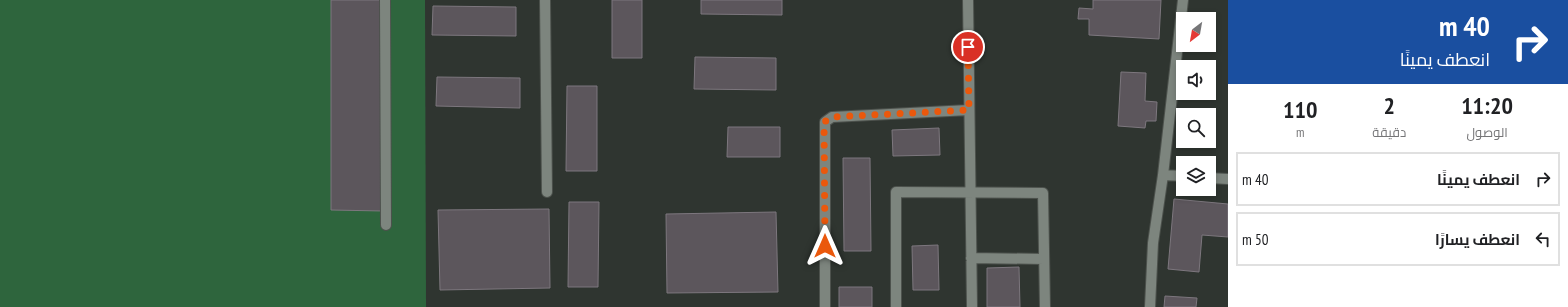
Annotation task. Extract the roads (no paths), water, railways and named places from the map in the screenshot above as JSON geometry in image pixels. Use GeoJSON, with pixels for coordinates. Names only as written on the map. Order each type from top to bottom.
{"type":"FeatureCollection","features":[{"type":"Feature","properties":{"kind":"street"},"geometry":{"type":"LineString","coordinates":[[385,0],[386,225]]}},
{"type":"Feature","properties":{"kind":"street"},"geometry":{"type":"LineString","coordinates":[[544,0],[547,192]]}},
{"type":"Feature","properties":{"kind":"street"},"geometry":{"type":"LineString","coordinates":[[968,0],[969,110],[972,193],[972,307]]}},
{"type":"Feature","properties":{"kind":"street"},"geometry":{"type":"LineString","coordinates":[[1150,307],[1153,243],[1163,175],[1183,0]]}},
{"type":"Feature","properties":{"kind":"street"},"geometry":{"type":"LineString","coordinates":[[825,307],[824,122],[832,117],[969,110]]}},
{"type":"Feature","properties":{"kind":"street"},"geometry":{"type":"LineString","coordinates":[[1163,175],[1176,176]]}},
{"type":"Feature","properties":{"kind":"street"},"geometry":{"type":"LineString","coordinates":[[1216,178],[1228,179]]}},
{"type":"Feature","properties":{"kind":"street"},"geometry":{"type":"LineString","coordinates":[[896,307],[896,192],[1043,193],[1045,307]]}},
{"type":"Feature","properties":{"kind":"street"},"geometry":{"type":"LineString","coordinates":[[972,258],[1044,259]]}}]}
